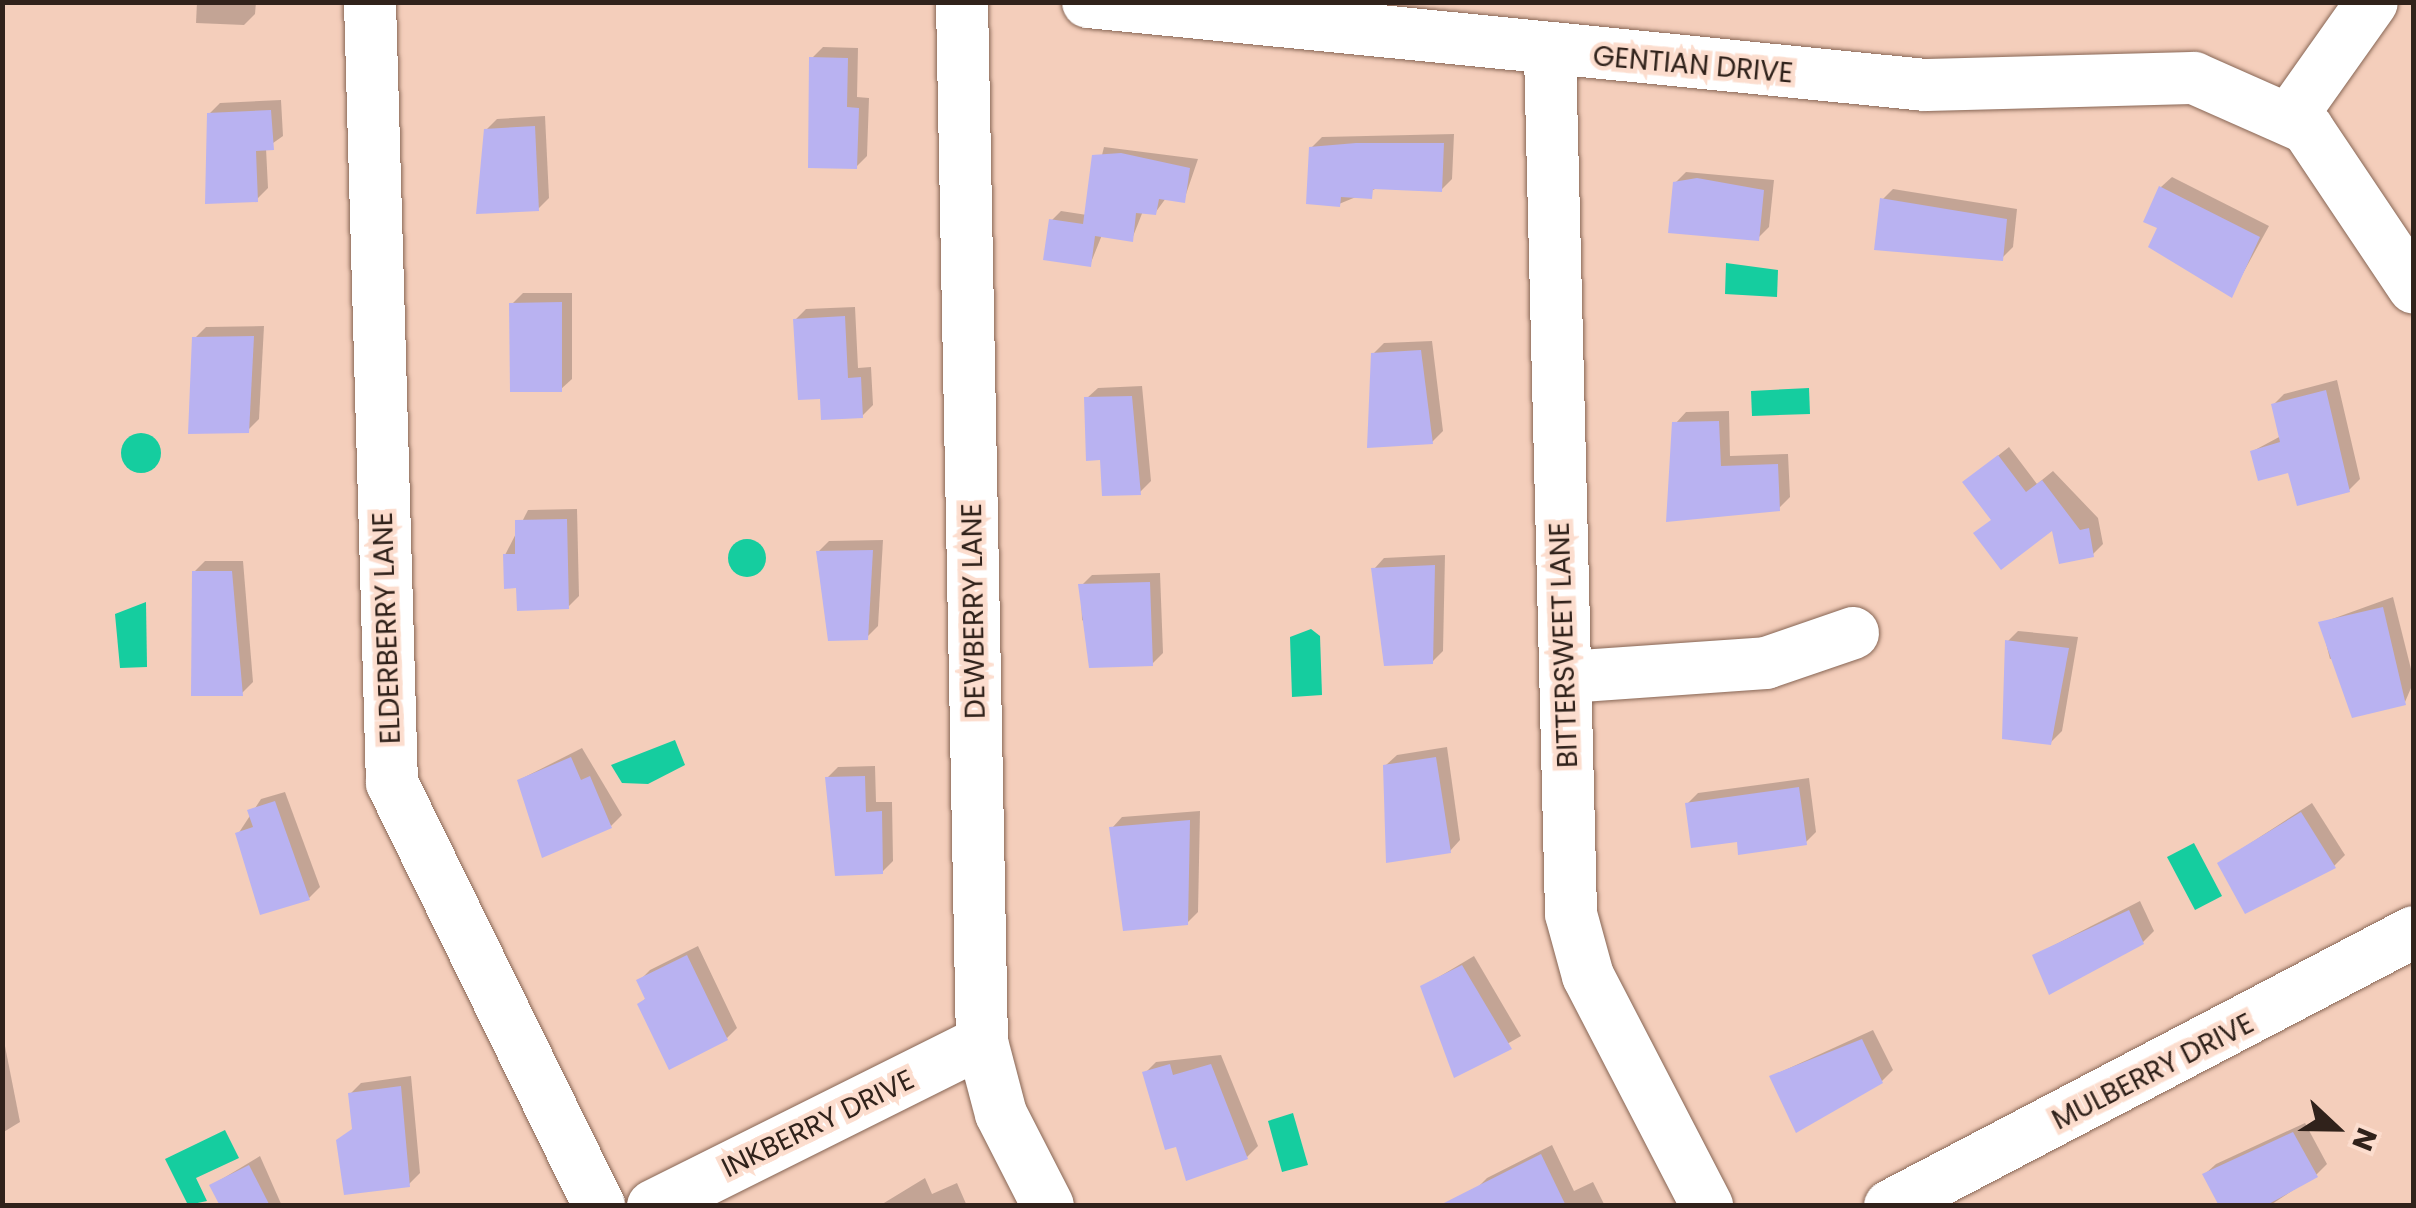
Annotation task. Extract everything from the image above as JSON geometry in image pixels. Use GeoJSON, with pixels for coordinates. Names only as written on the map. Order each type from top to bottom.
{"type":"FeatureCollection","features":[{"type":"Feature","properties":{"kind":"street","name":"ELDERBERRY LANE"},"geometry":{"type":"LineString","coordinates":[[370,2],[392,783],[600,1206]]}},
{"type":"Feature","properties":{"kind":"street","name":"DEWBERRY LANE"},"geometry":{"type":"LineString","coordinates":[[962,2],[982,1042],[1002,1114],[1048,1206]]}},
{"type":"Feature","properties":{"kind":"street","name":"GENTIAN DRIVE"},"geometry":{"type":"LineString","coordinates":[[1088,2],[1550,53],[1925,85],[2156,73],[2292,115]]}},
{"type":"Feature","properties":{"kind":"street"},"geometry":{"type":"LineString","coordinates":[[2372,2],[2292,115],[2340,167],[2414,288]]}},
{"type":"Feature","properties":{"kind":"street","name":"BITTERSWEET LANE"},"geometry":{"type":"LineString","coordinates":[[1550,53],[1571,914],[1588,976],[1707,1206]]}},
{"type":"Feature","properties":{"kind":"street"},"geometry":{"type":"LineString","coordinates":[[1567,678],[1766,663],[1853,633]]}},
{"type":"Feature","properties":{"kind":"street","name":"MULBERRY DRIVE"},"geometry":{"type":"LineString","coordinates":[[1890,1206],[2414,932]]}},
{"type":"Feature","properties":{"kind":"street","name":"INKBERRY DRIVE"},"geometry":{"type":"LineString","coordinates":[[653,1206],[982,1042]]}},
{"type":"Feature","properties":{"kind":"shaded area"},"geometry":{"type":"Polygon","coordinates":[[[1726,263],[1778,270],[1777,297],[1725,294],[1726,263]]]}},
{"type":"Feature","properties":{"kind":"shaded area"},"geometry":{"type":"Polygon","coordinates":[[[1809,388],[1810,414],[1752,416],[1751,391],[1809,388]]]}},
{"type":"Feature","properties":{"kind":"shaded area"},"geometry":{"type":"Polygon","coordinates":[[[141,433],[155,439],[161,453],[155,467],[141,473],[127,467],[121,453],[127,439],[141,433]]]}},
{"type":"Feature","properties":{"kind":"shaded area"},"geometry":{"type":"Polygon","coordinates":[[[747,539],[760,545],[766,558],[760,571],[747,577],[734,571],[728,558],[734,545],[747,539]]]}},
{"type":"Feature","properties":{"kind":"shaded area"},"geometry":{"type":"Polygon","coordinates":[[[146,602],[147,667],[120,668],[115,614],[146,602]]]}},
{"type":"Feature","properties":{"kind":"shaded area"},"geometry":{"type":"Polygon","coordinates":[[[1311,629],[1320,636],[1322,695],[1292,697],[1290,637],[1311,629]]]}},
{"type":"Feature","properties":{"kind":"shaded area"},"geometry":{"type":"Polygon","coordinates":[[[675,740],[685,765],[648,784],[622,783],[611,765],[675,740]]]}},
{"type":"Feature","properties":{"kind":"shaded area"},"geometry":{"type":"Polygon","coordinates":[[[2194,843],[2222,896],[2195,910],[2167,857],[2194,843]]]}},
{"type":"Feature","properties":{"kind":"shaded area"},"geometry":{"type":"Polygon","coordinates":[[[1293,1113],[1308,1165],[1282,1172],[1268,1121],[1293,1113]]]}},
{"type":"Feature","properties":{"kind":"shaded area"},"geometry":{"type":"Polygon","coordinates":[[[225,1130],[239,1158],[196,1178],[207,1201],[188,1205],[165,1159],[225,1130]]]}},
{"type":"Feature","properties":{"kind":"building"},"geometry":{"type":"Polygon","coordinates":[[[809,57],[848,58],[847,107],[859,108],[857,169],[808,168],[809,57]]]}},
{"type":"Feature","properties":{"kind":"building"},"geometry":{"type":"Polygon","coordinates":[[[271,110],[274,150],[256,151],[258,202],[205,204],[207,113],[271,110]]]}},
{"type":"Feature","properties":{"kind":"building"},"geometry":{"type":"Polygon","coordinates":[[[535,126],[539,211],[476,214],[484,129],[535,126]]]}},
{"type":"Feature","properties":{"kind":"building"},"geometry":{"type":"Polygon","coordinates":[[[1444,143],[1442,192],[1373,189],[1372,199],[1341,197],[1340,207],[1306,204],[1309,147],[1444,143]]]}},
{"type":"Feature","properties":{"kind":"building"},"geometry":{"type":"Polygon","coordinates":[[[1121,153],[1190,168],[1185,203],[1159,199],[1156,215],[1136,213],[1133,242],[1095,236],[1091,267],[1043,260],[1049,219],[1083,224],[1092,155],[1121,153]]]}},
{"type":"Feature","properties":{"kind":"building"},"geometry":{"type":"Polygon","coordinates":[[[1697,178],[1764,190],[1759,241],[1668,233],[1673,182],[1697,178]]]}},
{"type":"Feature","properties":{"kind":"building"},"geometry":{"type":"Polygon","coordinates":[[[2159,186],[2260,237],[2232,298],[2148,247],[2157,228],[2143,222],[2159,186]]]}},
{"type":"Feature","properties":{"kind":"building"},"geometry":{"type":"Polygon","coordinates":[[[1880,198],[2007,219],[2003,261],[1874,250],[1880,198]]]}},
{"type":"Feature","properties":{"kind":"building"},"geometry":{"type":"Polygon","coordinates":[[[562,302],[562,392],[510,392],[509,303],[562,302]]]}},
{"type":"Feature","properties":{"kind":"building"},"geometry":{"type":"Polygon","coordinates":[[[845,316],[848,378],[861,377],[863,418],[821,420],[820,399],[798,400],[793,319],[845,316]]]}},
{"type":"Feature","properties":{"kind":"building"},"geometry":{"type":"Polygon","coordinates":[[[254,336],[249,433],[188,434],[192,337],[254,336]]]}},
{"type":"Feature","properties":{"kind":"building"},"geometry":{"type":"Polygon","coordinates":[[[1421,350],[1433,444],[1367,448],[1371,353],[1421,350]]]}},
{"type":"Feature","properties":{"kind":"building"},"geometry":{"type":"Polygon","coordinates":[[[2326,390],[2350,492],[2297,506],[2288,473],[2258,481],[2250,451],[2280,442],[2271,404],[2326,390]]]}},
{"type":"Feature","properties":{"kind":"building"},"geometry":{"type":"Polygon","coordinates":[[[1132,396],[1141,495],[1102,496],[1100,460],[1086,461],[1084,397],[1132,396]]]}},
{"type":"Feature","properties":{"kind":"building"},"geometry":{"type":"Polygon","coordinates":[[[1719,421],[1721,466],[1778,464],[1780,511],[1666,522],[1672,422],[1719,421]]]}},
{"type":"Feature","properties":{"kind":"building"},"geometry":{"type":"Polygon","coordinates":[[[1998,455],[2026,492],[2042,480],[2080,530],[2089,528],[2094,557],[2059,564],[2052,531],[2001,570],[1973,533],[1991,520],[1962,482],[1998,455]]]}},
{"type":"Feature","properties":{"kind":"building"},"geometry":{"type":"Polygon","coordinates":[[[567,519],[569,609],[517,611],[516,588],[504,589],[503,554],[515,554],[515,520],[567,519]]]}},
{"type":"Feature","properties":{"kind":"building"},"geometry":{"type":"Polygon","coordinates":[[[873,550],[868,640],[828,641],[816,551],[873,550]]]}},
{"type":"Feature","properties":{"kind":"building"},"geometry":{"type":"Polygon","coordinates":[[[1435,565],[1433,664],[1384,666],[1371,568],[1435,565]]]}},
{"type":"Feature","properties":{"kind":"building"},"geometry":{"type":"Polygon","coordinates":[[[192,571],[232,571],[243,696],[191,696],[192,571]]]}},
{"type":"Feature","properties":{"kind":"building"},"geometry":{"type":"Polygon","coordinates":[[[1150,582],[1153,666],[1089,668],[1078,584],[1150,582]]]}},
{"type":"Feature","properties":{"kind":"building"},"geometry":{"type":"Polygon","coordinates":[[[2383,607],[2406,705],[2352,718],[2318,622],[2383,607]]]}},
{"type":"Feature","properties":{"kind":"building"},"geometry":{"type":"Polygon","coordinates":[[[2005,640],[2069,648],[2051,745],[2002,739],[2005,640]]]}},
{"type":"Feature","properties":{"kind":"building"},"geometry":{"type":"Polygon","coordinates":[[[571,757],[581,780],[590,776],[612,828],[542,858],[517,780],[571,757]]]}},
{"type":"Feature","properties":{"kind":"building"},"geometry":{"type":"Polygon","coordinates":[[[1436,757],[1451,853],[1386,863],[1383,765],[1436,757]]]}},
{"type":"Feature","properties":{"kind":"building"},"geometry":{"type":"Polygon","coordinates":[[[865,776],[866,812],[882,811],[883,874],[835,876],[825,777],[865,776]]]}},
{"type":"Feature","properties":{"kind":"building"},"geometry":{"type":"Polygon","coordinates":[[[1799,787],[1807,845],[1738,855],[1737,842],[1691,848],[1685,803],[1799,787]]]}},
{"type":"Feature","properties":{"kind":"building"},"geometry":{"type":"Polygon","coordinates":[[[275,801],[310,900],[260,915],[235,833],[253,827],[247,810],[275,801]]]}},
{"type":"Feature","properties":{"kind":"building"},"geometry":{"type":"Polygon","coordinates":[[[2301,812],[2336,868],[2245,914],[2217,863],[2301,812]]]}},
{"type":"Feature","properties":{"kind":"building"},"geometry":{"type":"Polygon","coordinates":[[[1190,820],[1188,925],[1123,931],[1109,827],[1190,820]]]}},
{"type":"Feature","properties":{"kind":"building"},"geometry":{"type":"Polygon","coordinates":[[[2129,910],[2144,944],[2049,995],[2032,955],[2129,910]]]}},
{"type":"Feature","properties":{"kind":"building"},"geometry":{"type":"Polygon","coordinates":[[[687,955],[728,1040],[669,1070],[637,1004],[645,999],[636,980],[687,955]]]}},
{"type":"Feature","properties":{"kind":"building"},"geometry":{"type":"Polygon","coordinates":[[[1462,965],[1512,1049],[1454,1078],[1420,986],[1462,965]]]}},
{"type":"Feature","properties":{"kind":"building"},"geometry":{"type":"Polygon","coordinates":[[[1862,1039],[1883,1083],[1796,1133],[1769,1076],[1862,1039]]]}},
{"type":"Feature","properties":{"kind":"building"},"geometry":{"type":"Polygon","coordinates":[[[1170,1064],[1173,1075],[1211,1064],[1248,1159],[1186,1181],[1176,1147],[1165,1150],[1142,1072],[1170,1064]]]}},
{"type":"Feature","properties":{"kind":"building"},"geometry":{"type":"Polygon","coordinates":[[[401,1086],[410,1187],[344,1195],[336,1140],[352,1129],[348,1093],[401,1086]]]}},
{"type":"Feature","properties":{"kind":"building"},"geometry":{"type":"Polygon","coordinates":[[[2293,1132],[2318,1177],[2265,1206],[2219,1206],[2202,1174],[2293,1132]]]}},
{"type":"Feature","properties":{"kind":"building"},"geometry":{"type":"Polygon","coordinates":[[[1541,1154],[1566,1206],[1438,1206],[1541,1154]]]}},
{"type":"Feature","properties":{"kind":"building"},"geometry":{"type":"Polygon","coordinates":[[[249,1165],[270,1206],[220,1206],[209,1185],[249,1165]]]}}]}
